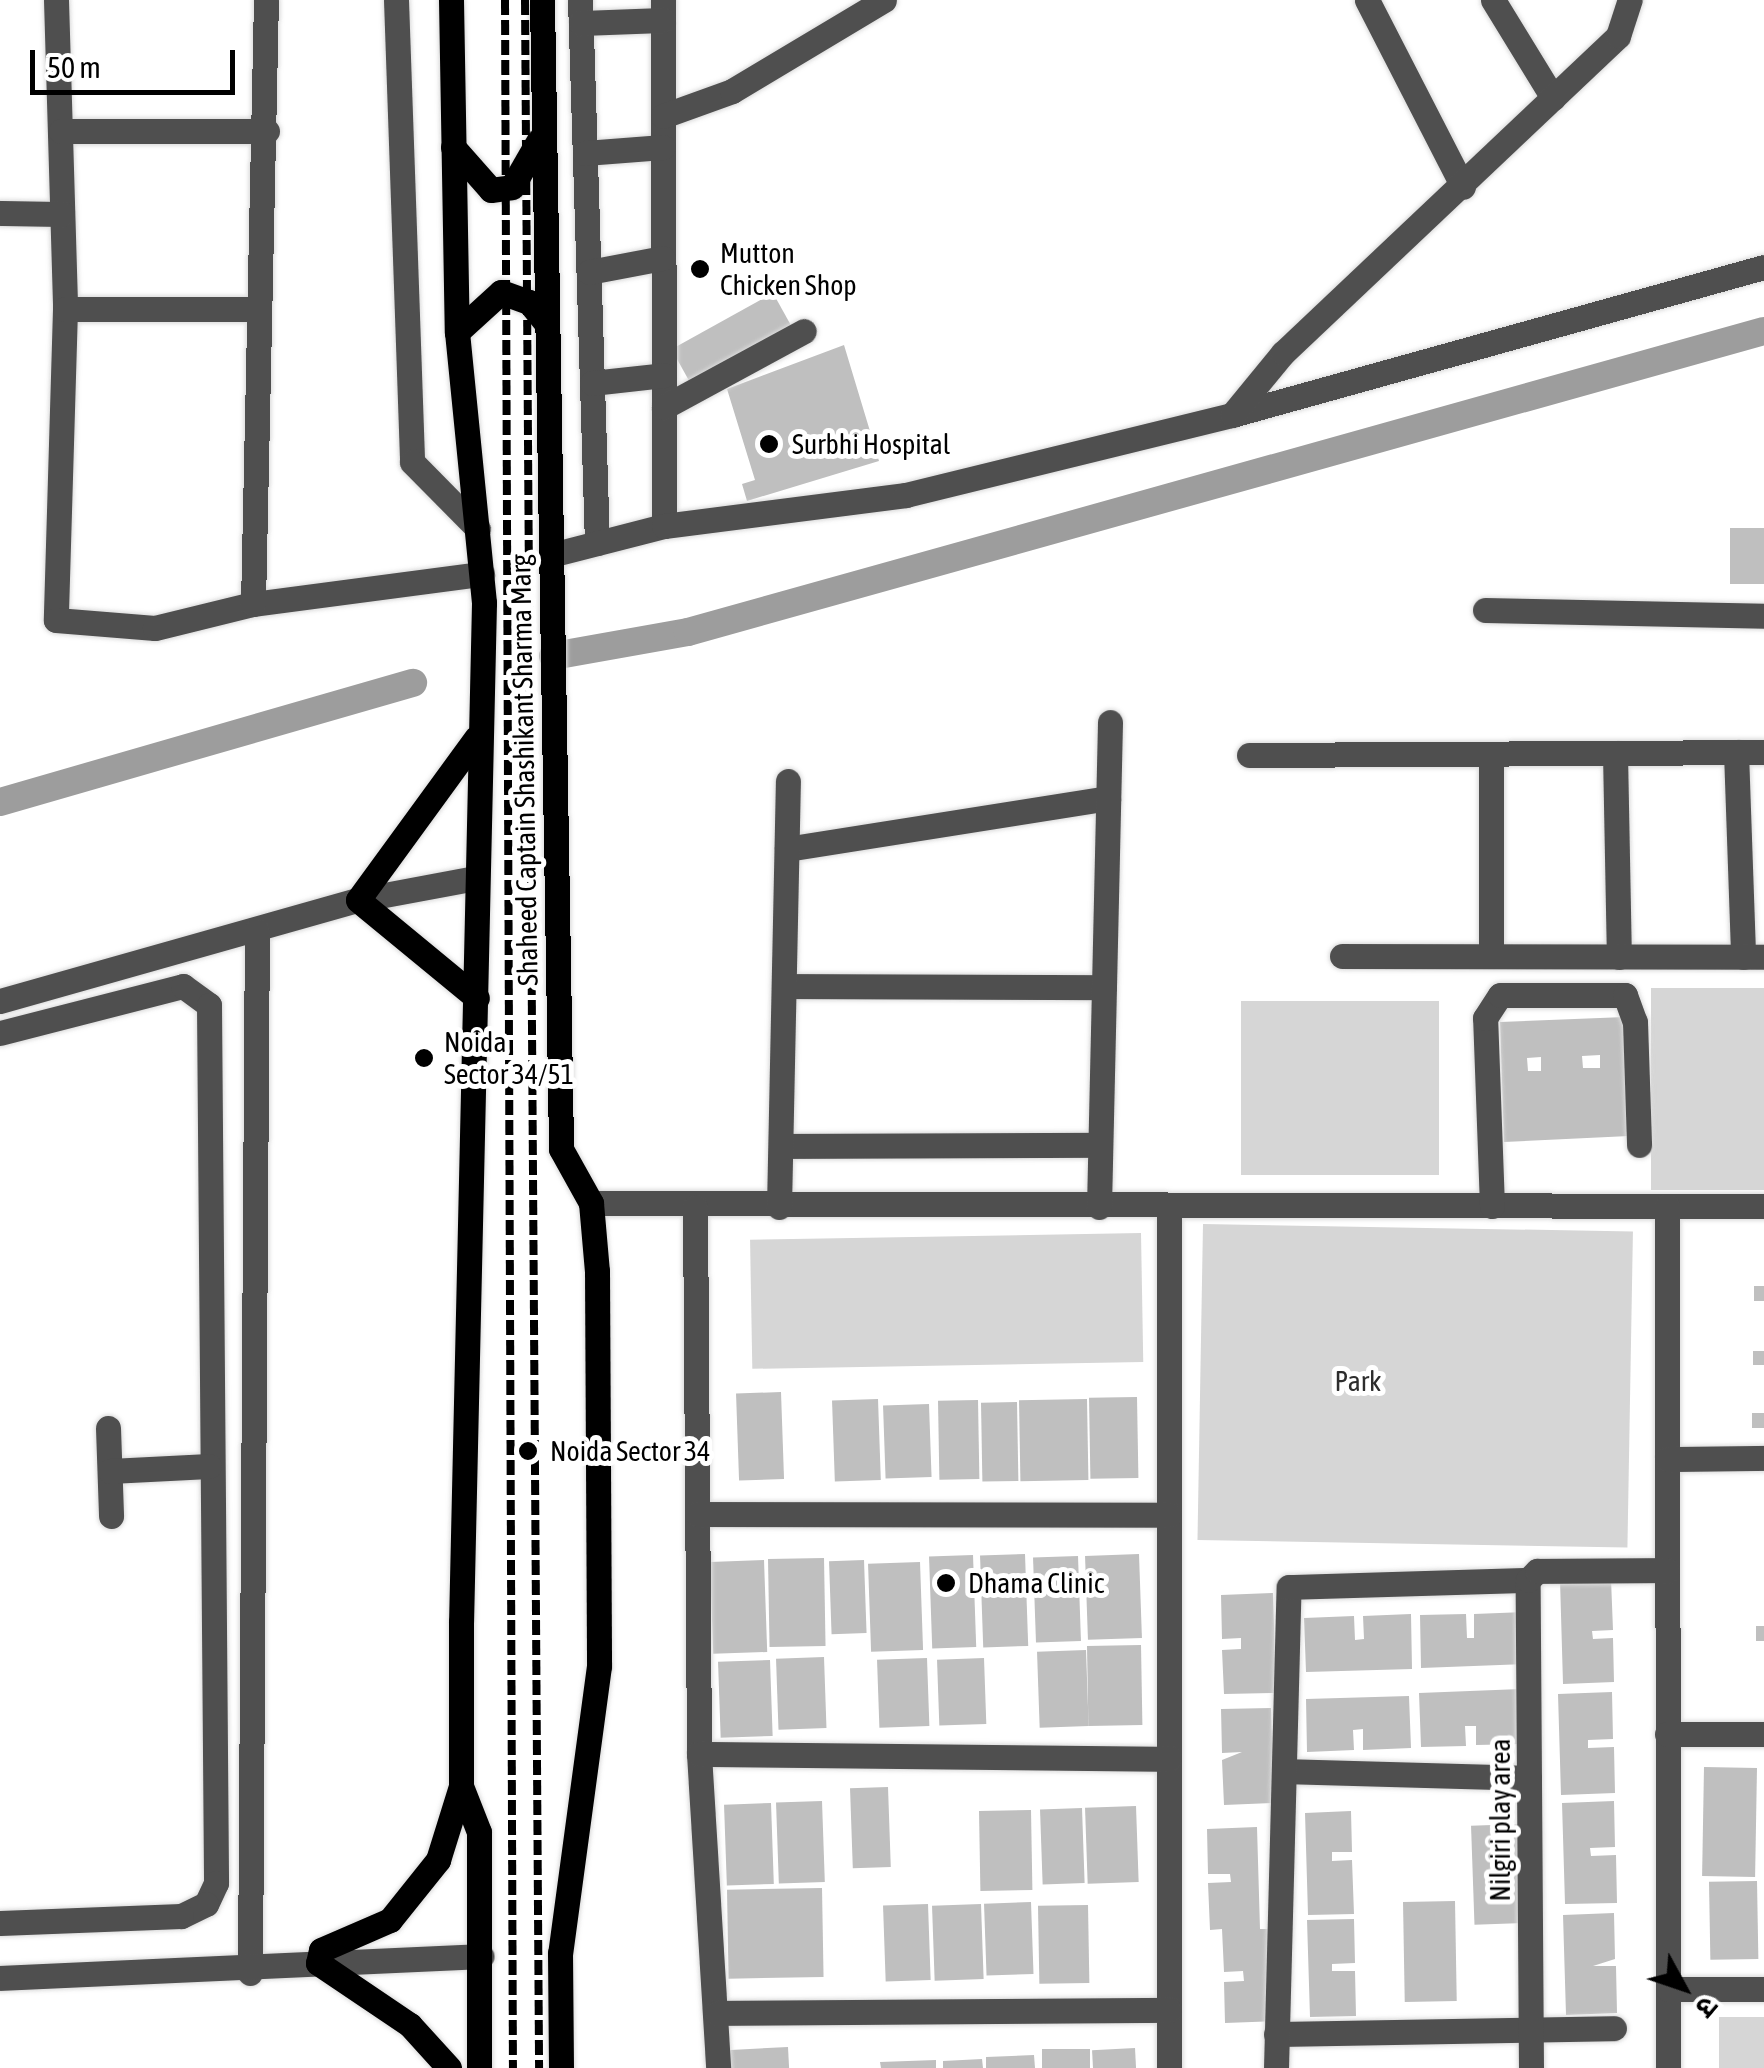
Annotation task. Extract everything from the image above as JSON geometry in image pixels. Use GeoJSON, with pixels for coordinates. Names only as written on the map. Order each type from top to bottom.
{"type":"FeatureCollection","features":[{"type":"Feature","properties":{"kind":"main road","name":"Shaheed Captain Shashikant Sharma Marg"},"geometry":{"type":"LineString","coordinates":[[451,0],[457,332],[484,602],[462,1786],[479,1832],[480,2068]]}},
{"type":"Feature","properties":{"kind":"main road","name":"Shaheed Captain Shashikant Sharma Marg"},"geometry":{"type":"LineString","coordinates":[[542,0],[561,1149],[590,1203],[599,1666],[560,1953],[561,2068]]}},
{"type":"Feature","properties":{"kind":"main road"},"geometry":{"type":"LineString","coordinates":[[453,147],[491,190],[512,187],[543,131]]}},
{"type":"Feature","properties":{"kind":"main road"},"geometry":{"type":"LineString","coordinates":[[457,332],[501,292],[529,302],[546,323]]}},
{"type":"Feature","properties":{"kind":"main road"},"geometry":{"type":"LineString","coordinates":[[477,998],[358,900],[479,734]]}},
{"type":"Feature","properties":{"kind":"main road"},"geometry":{"type":"LineString","coordinates":[[449,2068],[395,2014],[318,1963],[321,1950],[390,1920],[438,1860],[462,1786]]}},
{"type":"Feature","properties":{"kind":"street"},"geometry":{"type":"LineString","coordinates":[[56,0],[65,309],[56,620],[155,628],[253,604],[482,574]]}},
{"type":"Feature","properties":{"kind":"street"},"geometry":{"type":"LineString","coordinates":[[253,604],[258,308],[267,131],[266,0]]}},
{"type":"Feature","properties":{"kind":"street"},"geometry":{"type":"LineString","coordinates":[[396,0],[412,462],[478,529]]}},
{"type":"Feature","properties":{"kind":"street"},"geometry":{"type":"LineString","coordinates":[[663,116],[732,92],[884,0]]}},
{"type":"Feature","properties":{"kind":"street"},"geometry":{"type":"LineString","coordinates":[[1366,0],[1463,187]]}},
{"type":"Feature","properties":{"kind":"street"},"geometry":{"type":"LineString","coordinates":[[1493,0],[1553,98]]}},
{"type":"Feature","properties":{"kind":"street"},"geometry":{"type":"LineString","coordinates":[[1232,415],[1282,353],[1463,187],[1618,36],[1630,0]]}},
{"type":"Feature","properties":{"kind":"street"},"geometry":{"type":"LineString","coordinates":[[597,543],[580,12],[663,10],[664,526]]}},
{"type":"Feature","properties":{"kind":"street"},"geometry":{"type":"LineString","coordinates":[[61,131],[267,131]]}},
{"type":"Feature","properties":{"kind":"street"},"geometry":{"type":"LineString","coordinates":[[585,153],[663,148]]}},
{"type":"Feature","properties":{"kind":"street"},"geometry":{"type":"LineString","coordinates":[[0,213],[62,214]]}},
{"type":"Feature","properties":{"kind":"street"},"geometry":{"type":"LineString","coordinates":[[589,272],[663,258]]}},
{"type":"Feature","properties":{"kind":"street"},"geometry":{"type":"LineString","coordinates":[[551,555],[664,526],[906,495],[1232,415],[1764,267]]}},
{"type":"Feature","properties":{"kind":"street"},"geometry":{"type":"LineString","coordinates":[[65,309],[258,308]]}},
{"type":"Feature","properties":{"kind":"street"},"geometry":{"type":"LineString","coordinates":[[664,406],[804,331]]}},
{"type":"Feature","properties":{"kind":"street"},"geometry":{"type":"LineString","coordinates":[[592,383],[664,375]]}},
{"type":"Feature","properties":{"kind":"street"},"geometry":{"type":"LineString","coordinates":[[1485,610],[1764,616]]}},
{"type":"Feature","properties":{"kind":"street"},"geometry":{"type":"LineString","coordinates":[[1099,1206],[1110,722]]}},
{"type":"Feature","properties":{"kind":"street"},"geometry":{"type":"LineString","coordinates":[[1342,956],[1753,957],[1736,752]]}},
{"type":"Feature","properties":{"kind":"street"},"geometry":{"type":"LineString","coordinates":[[1249,755],[1764,752]]}},
{"type":"Feature","properties":{"kind":"street"},"geometry":{"type":"LineString","coordinates":[[1615,753],[1619,957]]}},
{"type":"Feature","properties":{"kind":"street"},"geometry":{"type":"LineString","coordinates":[[1490,956],[1491,754]]}},
{"type":"Feature","properties":{"kind":"street"},"geometry":{"type":"LineString","coordinates":[[780,1207],[788,781]]}},
{"type":"Feature","properties":{"kind":"street"},"geometry":{"type":"LineString","coordinates":[[787,850],[1108,798]]}},
{"type":"Feature","properties":{"kind":"street"},"geometry":{"type":"LineString","coordinates":[[0,1001],[358,900],[476,878]]}},
{"type":"Feature","properties":{"kind":"street"},"geometry":{"type":"LineString","coordinates":[[250,1973],[257,931]]}},
{"type":"Feature","properties":{"kind":"street"},"geometry":{"type":"LineString","coordinates":[[0,1033],[183,986],[209,1005],[209,1466],[216,1883],[206,1904],[181,1916],[0,1923]]}},
{"type":"Feature","properties":{"kind":"street"},"geometry":{"type":"LineString","coordinates":[[784,986],[1104,987]]}},
{"type":"Feature","properties":{"kind":"street"},"geometry":{"type":"LineString","coordinates":[[1492,1206],[1486,1018],[1500,996],[1625,995],[1635,1022],[1639,1145]]}},
{"type":"Feature","properties":{"kind":"street"},"geometry":{"type":"LineString","coordinates":[[780,1146],[1100,1145]]}},
{"type":"Feature","properties":{"kind":"street"},"geometry":{"type":"LineString","coordinates":[[590,1203],[695,1207],[1764,1206]]}},
{"type":"Feature","properties":{"kind":"street"},"geometry":{"type":"LineString","coordinates":[[1169,1206],[1169,2068]]}},
{"type":"Feature","properties":{"kind":"street"},"geometry":{"type":"LineString","coordinates":[[1666,1206],[1668,2068]]}},
{"type":"Feature","properties":{"kind":"street"},"geometry":{"type":"LineString","coordinates":[[695,1207],[699,1754],[718,2068]]}},
{"type":"Feature","properties":{"kind":"street"},"geometry":{"type":"LineString","coordinates":[[108,1428],[110,1516]]}},
{"type":"Feature","properties":{"kind":"street"},"geometry":{"type":"LineString","coordinates":[[1667,1459],[1764,1458]]}},
{"type":"Feature","properties":{"kind":"street"},"geometry":{"type":"LineString","coordinates":[[110,1471],[209,1466]]}},
{"type":"Feature","properties":{"kind":"street"},"geometry":{"type":"LineString","coordinates":[[697,1514],[1169,1514]]}},
{"type":"Feature","properties":{"kind":"street"},"geometry":{"type":"LineString","coordinates":[[1276,2068],[1289,1586],[1667,1570]]}},
{"type":"Feature","properties":{"kind":"street","name":"Nilgiri play area"},"geometry":{"type":"LineString","coordinates":[[1530,1576],[1531,2068]]}},
{"type":"Feature","properties":{"kind":"street"},"geometry":{"type":"LineString","coordinates":[[1668,1734],[1764,1734]]}},
{"type":"Feature","properties":{"kind":"street"},"geometry":{"type":"LineString","coordinates":[[699,1754],[1169,1759]]}},
{"type":"Feature","properties":{"kind":"street"},"geometry":{"type":"LineString","coordinates":[[1285,1772],[1530,1778]]}},
{"type":"Feature","properties":{"kind":"street"},"geometry":{"type":"LineString","coordinates":[[0,1978],[250,1973],[318,1963],[481,1956]]}},
{"type":"Feature","properties":{"kind":"street"},"geometry":{"type":"LineString","coordinates":[[1668,1989],[1764,1989]]}},
{"type":"Feature","properties":{"kind":"street"},"geometry":{"type":"LineString","coordinates":[[716,2014],[1169,2010]]}},
{"type":"Feature","properties":{"kind":"street"},"geometry":{"type":"LineString","coordinates":[[1276,2034],[1614,2028]]}},
{"type":"Feature","properties":{"kind":"green space"},"geometry":{"type":"Polygon","coordinates":[[[1651,988],[1764,988],[1764,1190],[1651,1190],[1651,988]]]}},
{"type":"Feature","properties":{"kind":"green space"},"geometry":{"type":"Polygon","coordinates":[[[1241,1001],[1439,1001],[1439,1175],[1241,1175],[1241,1001]]]}},
{"type":"Feature","properties":{"kind":"green space","name":"Park"},"geometry":{"type":"Polygon","coordinates":[[[1203,1224],[1633,1232],[1627,1547],[1197,1540],[1203,1224]]]}},
{"type":"Feature","properties":{"kind":"green space"},"geometry":{"type":"Polygon","coordinates":[[[1141,1233],[1143,1362],[752,1369],[750,1240],[1141,1233]]]}},
{"type":"Feature","properties":{"kind":"green space"},"geometry":{"type":"Polygon","coordinates":[[[1719,2017],[1764,2017],[1764,2068],[1719,2068],[1719,2017]]]}},
{"type":"Feature","properties":{"kind":"building"},"geometry":{"type":"Polygon","coordinates":[[[773,293],[793,329],[691,385],[672,349],[773,293]]]}},
{"type":"Feature","properties":{"kind":"building"},"geometry":{"type":"Polygon","coordinates":[[[844,345],[879,461],[747,501],[742,484],[755,480],[727,389],[844,345]]]}},
{"type":"Feature","properties":{"kind":"building"},"geometry":{"type":"Polygon","coordinates":[[[1730,528],[1764,528],[1764,584],[1730,584],[1730,528]]]}},
{"type":"Feature","properties":{"kind":"building"},"geometry":{"type":"Polygon","coordinates":[[[1625,1017],[1629,1136],[1504,1142],[1500,1022],[1625,1017]],[[1600,1055],[1582,1056],[1583,1068],[1600,1068],[1600,1055]],[[1541,1057],[1527,1058],[1528,1071],[1541,1071],[1541,1057]]]}},
{"type":"Feature","properties":{"kind":"building"},"geometry":{"type":"Polygon","coordinates":[[[1754,1286],[1764,1286],[1764,1301],[1754,1301],[1754,1286]]]}},
{"type":"Feature","properties":{"kind":"building"},"geometry":{"type":"Polygon","coordinates":[[[1753,1351],[1764,1351],[1764,1365],[1753,1365],[1753,1351]]]}},
{"type":"Feature","properties":{"kind":"building"},"geometry":{"type":"Polygon","coordinates":[[[781,1392],[784,1479],[739,1481],[736,1394],[781,1392]]]}},
{"type":"Feature","properties":{"kind":"building"},"geometry":{"type":"Polygon","coordinates":[[[1137,1397],[1138,1478],[1090,1479],[1089,1398],[1137,1397]]]}},
{"type":"Feature","properties":{"kind":"building"},"geometry":{"type":"Polygon","coordinates":[[[878,1399],[881,1480],[835,1482],[832,1401],[878,1399]]]}},
{"type":"Feature","properties":{"kind":"building"},"geometry":{"type":"Polygon","coordinates":[[[1087,1399],[1088,1480],[1020,1481],[1019,1400],[1087,1399]]]}},
{"type":"Feature","properties":{"kind":"building"},"geometry":{"type":"Polygon","coordinates":[[[978,1400],[979,1479],[939,1480],[938,1401],[978,1400]]]}},
{"type":"Feature","properties":{"kind":"building"},"geometry":{"type":"Polygon","coordinates":[[[1017,1402],[1018,1481],[982,1482],[981,1403],[1017,1402]]]}},
{"type":"Feature","properties":{"kind":"building"},"geometry":{"type":"Polygon","coordinates":[[[929,1404],[932,1477],[886,1479],[883,1406],[929,1404]]]}},
{"type":"Feature","properties":{"kind":"building"},"geometry":{"type":"Polygon","coordinates":[[[1752,1413],[1764,1413],[1764,1428],[1752,1428],[1752,1413]]]}},
{"type":"Feature","properties":{"kind":"building"},"geometry":{"type":"Polygon","coordinates":[[[1025,1554],[1028,1646],[983,1648],[980,1556],[1025,1554]]]}},
{"type":"Feature","properties":{"kind":"building"},"geometry":{"type":"Polygon","coordinates":[[[1139,1554],[1142,1638],[1088,1640],[1085,1556],[1139,1554]]]}},
{"type":"Feature","properties":{"kind":"building"},"geometry":{"type":"Polygon","coordinates":[[[973,1555],[976,1647],[932,1648],[929,1557],[973,1555]]]}},
{"type":"Feature","properties":{"kind":"building"},"geometry":{"type":"Polygon","coordinates":[[[1078,1556],[1081,1641],[1036,1643],[1033,1558],[1078,1556]]]}},
{"type":"Feature","properties":{"kind":"building"},"geometry":{"type":"Polygon","coordinates":[[[824,1558],[826,1646],[770,1647],[768,1559],[824,1558]]]}},
{"type":"Feature","properties":{"kind":"building"},"geometry":{"type":"Polygon","coordinates":[[[764,1560],[767,1652],[713,1654],[710,1562],[764,1560]]]}},
{"type":"Feature","properties":{"kind":"building"},"geometry":{"type":"Polygon","coordinates":[[[864,1560],[867,1633],[832,1634],[829,1561],[864,1560]]]}},
{"type":"Feature","properties":{"kind":"building"},"geometry":{"type":"Polygon","coordinates":[[[920,1562],[923,1650],[871,1652],[868,1564],[920,1562]]]}},
{"type":"Feature","properties":{"kind":"building"},"geometry":{"type":"Polygon","coordinates":[[[1611,1579],[1613,1630],[1592,1631],[1593,1639],[1613,1638],[1614,1682],[1563,1684],[1560,1580],[1611,1579]]]}},
{"type":"Feature","properties":{"kind":"building"},"geometry":{"type":"Polygon","coordinates":[[[1273,1593],[1276,1693],[1224,1694],[1222,1650],[1241,1649],[1241,1638],[1222,1639],[1221,1595],[1273,1593]]]}},
{"type":"Feature","properties":{"kind":"building"},"geometry":{"type":"Polygon","coordinates":[[[1525,1612],[1527,1664],[1421,1668],[1420,1615],[1466,1614],[1467,1638],[1474,1638],[1474,1614],[1525,1612]]]}},
{"type":"Feature","properties":{"kind":"building"},"geometry":{"type":"Polygon","coordinates":[[[1411,1614],[1412,1669],[1306,1672],[1304,1618],[1354,1616],[1355,1640],[1364,1639],[1363,1616],[1411,1614]]]}},
{"type":"Feature","properties":{"kind":"building"},"geometry":{"type":"Polygon","coordinates":[[[1756,1626],[1764,1626],[1764,1641],[1756,1641],[1756,1626]]]}},
{"type":"Feature","properties":{"kind":"building"},"geometry":{"type":"Polygon","coordinates":[[[1141,1645],[1142,1725],[1088,1726],[1087,1646],[1141,1645]]]}},
{"type":"Feature","properties":{"kind":"building"},"geometry":{"type":"Polygon","coordinates":[[[1086,1650],[1089,1726],[1040,1728],[1037,1652],[1086,1650]]]}},
{"type":"Feature","properties":{"kind":"building"},"geometry":{"type":"Polygon","coordinates":[[[824,1657],[826,1728],[779,1730],[776,1659],[824,1657]]]}},
{"type":"Feature","properties":{"kind":"building"},"geometry":{"type":"Polygon","coordinates":[[[927,1658],[929,1726],[879,1728],[877,1660],[927,1658]]]}},
{"type":"Feature","properties":{"kind":"building"},"geometry":{"type":"Polygon","coordinates":[[[984,1658],[986,1724],[939,1726],[937,1660],[984,1658]]]}},
{"type":"Feature","properties":{"kind":"building"},"geometry":{"type":"Polygon","coordinates":[[[770,1660],[773,1736],[721,1738],[718,1662],[770,1660]]]}},
{"type":"Feature","properties":{"kind":"building"},"geometry":{"type":"Polygon","coordinates":[[[1521,1689],[1522,1744],[1476,1745],[1476,1726],[1465,1726],[1466,1746],[1421,1747],[1419,1693],[1521,1689]]]}},
{"type":"Feature","properties":{"kind":"building"},"geometry":{"type":"Polygon","coordinates":[[[1612,1692],[1613,1739],[1588,1740],[1588,1748],[1614,1747],[1615,1793],[1561,1795],[1558,1694],[1612,1692]]]}},
{"type":"Feature","properties":{"kind":"building"},"geometry":{"type":"Polygon","coordinates":[[[1409,1696],[1411,1748],[1363,1750],[1363,1729],[1353,1730],[1354,1750],[1307,1752],[1306,1699],[1409,1696]]]}},
{"type":"Feature","properties":{"kind":"building"},"geometry":{"type":"Polygon","coordinates":[[[1271,1708],[1274,1803],[1224,1805],[1222,1760],[1242,1752],[1222,1753],[1221,1709],[1271,1708]]]}},
{"type":"Feature","properties":{"kind":"building"},"geometry":{"type":"Polygon","coordinates":[[[1704,1767],[1757,1768],[1755,1877],[1702,1876],[1704,1767]]]}},
{"type":"Feature","properties":{"kind":"building"},"geometry":{"type":"Polygon","coordinates":[[[888,1787],[891,1867],[853,1868],[850,1788],[888,1787]]]}},
{"type":"Feature","properties":{"kind":"building"},"geometry":{"type":"Polygon","coordinates":[[[822,1801],[825,1882],[779,1884],[776,1803],[822,1801]]]}},
{"type":"Feature","properties":{"kind":"building"},"geometry":{"type":"Polygon","coordinates":[[[1614,1801],[1615,1847],[1590,1848],[1591,1856],[1616,1855],[1617,1903],[1565,1904],[1562,1803],[1614,1801]]]}},
{"type":"Feature","properties":{"kind":"building"},"geometry":{"type":"Polygon","coordinates":[[[771,1803],[774,1884],[727,1886],[724,1805],[771,1803]]]}},
{"type":"Feature","properties":{"kind":"building"},"geometry":{"type":"Polygon","coordinates":[[[1136,1806],[1139,1882],[1088,1884],[1085,1808],[1136,1806]]]}},
{"type":"Feature","properties":{"kind":"building"},"geometry":{"type":"Polygon","coordinates":[[[1082,1808],[1085,1883],[1043,1884],[1040,1809],[1082,1808]]]}},
{"type":"Feature","properties":{"kind":"building"},"geometry":{"type":"Polygon","coordinates":[[[1031,1810],[1032,1890],[980,1891],[979,1811],[1031,1810]]]}},
{"type":"Feature","properties":{"kind":"building"},"geometry":{"type":"Polygon","coordinates":[[[1351,1811],[1352,1852],[1332,1852],[1332,1861],[1352,1860],[1354,1914],[1308,1915],[1305,1813],[1351,1811]]]}},
{"type":"Feature","properties":{"kind":"building"},"geometry":{"type":"Polygon","coordinates":[[[1520,1824],[1523,1923],[1474,1925],[1471,1826],[1520,1824]]]}},
{"type":"Feature","properties":{"kind":"building"},"geometry":{"type":"Polygon","coordinates":[[[1257,1827],[1260,1929],[1273,1929],[1276,2021],[1225,2023],[1224,1982],[1244,1981],[1243,1971],[1224,1972],[1222,1929],[1210,1930],[1208,1883],[1231,1882],[1230,1874],[1208,1874],[1207,1829],[1257,1827]]]}},
{"type":"Feature","properties":{"kind":"building"},"geometry":{"type":"Polygon","coordinates":[[[1757,1881],[1758,1959],[1710,1960],[1709,1882],[1757,1881]]]}},
{"type":"Feature","properties":{"kind":"building"},"geometry":{"type":"Polygon","coordinates":[[[822,1888],[824,1977],[729,1979],[727,1890],[822,1888]]]}},
{"type":"Feature","properties":{"kind":"building"},"geometry":{"type":"Polygon","coordinates":[[[1455,1901],[1457,2001],[1405,2002],[1403,1902],[1455,1901]]]}},
{"type":"Feature","properties":{"kind":"building"},"geometry":{"type":"Polygon","coordinates":[[[1031,1902],[1034,1974],[987,1976],[984,1904],[1031,1902]]]}},
{"type":"Feature","properties":{"kind":"building"},"geometry":{"type":"Polygon","coordinates":[[[928,1904],[931,1980],[886,1982],[883,1906],[928,1904]]]}},
{"type":"Feature","properties":{"kind":"building"},"geometry":{"type":"Polygon","coordinates":[[[981,1904],[984,1979],[935,1981],[932,1906],[981,1904]]]}},
{"type":"Feature","properties":{"kind":"building"},"geometry":{"type":"Polygon","coordinates":[[[1088,1905],[1089,1983],[1039,1984],[1038,1906],[1088,1905]]]}},
{"type":"Feature","properties":{"kind":"building"},"geometry":{"type":"Polygon","coordinates":[[[1614,1913],[1615,1959],[1593,1966],[1616,1966],[1617,2013],[1566,2015],[1563,1915],[1614,1913]]]}},
{"type":"Feature","properties":{"kind":"building"},"geometry":{"type":"Polygon","coordinates":[[[1354,1919],[1355,1963],[1332,1964],[1332,1971],[1355,1971],[1356,2016],[1310,2017],[1307,1920],[1354,1919]]]}},
{"type":"Feature","properties":{"kind":"building"},"geometry":{"type":"Polygon","coordinates":[[[788,2047],[789,2068],[727,2068],[726,2050],[788,2047]]]}},
{"type":"Feature","properties":{"kind":"building"},"geometry":{"type":"Polygon","coordinates":[[[1135,2048],[1136,2068],[1093,2068],[1092,2050],[1135,2048]]]}},
{"type":"Feature","properties":{"kind":"building"},"geometry":{"type":"Polygon","coordinates":[[[1042,2049],[1090,2049],[1090,2068],[1042,2068],[1042,2049]]]}},
{"type":"Feature","properties":{"kind":"building"},"geometry":{"type":"Polygon","coordinates":[[[1034,2055],[1035,2068],[986,2068],[986,2057],[1034,2055]]]}},
{"type":"Feature","properties":{"kind":"building"},"geometry":{"type":"Polygon","coordinates":[[[982,2059],[983,2068],[943,2068],[943,2061],[982,2059]]]}},
{"type":"Feature","properties":{"kind":"building"},"geometry":{"type":"Polygon","coordinates":[[[936,2060],[936,2068],[881,2068],[880,2062],[936,2060]]]}},
{"type":"Feature","properties":{"kind":"waterway"},"geometry":{"type":"LineString","coordinates":[[553,656],[688,632],[1764,331]]}},
{"type":"Feature","properties":{"kind":"waterway"},"geometry":{"type":"LineString","coordinates":[[0,802],[413,683]]}},
{"type":"Feature","properties":{"kind":"railway"},"geometry":{"type":"LineString","coordinates":[[505,0],[513,2068]]}},
{"type":"Feature","properties":{"kind":"railway"},"geometry":{"type":"LineString","coordinates":[[525,0],[539,2068]]}},
{"type":"Feature","properties":{"kind":"place","name":"Mutton Chicken Shop"},"geometry":{"type":"Point","coordinates":[700,269]}},
{"type":"Feature","properties":{"kind":"place","name":"Surbhi Hospital"},"geometry":{"type":"Point","coordinates":[769,444]}},
{"type":"Feature","properties":{"kind":"place","name":"Noida Sector 34/51"},"geometry":{"type":"Point","coordinates":[424,1058]}},
{"type":"Feature","properties":{"kind":"place","name":"Noida Sector 34"},"geometry":{"type":"Point","coordinates":[528,1451]}},
{"type":"Feature","properties":{"kind":"place","name":"Dhama Clinic"},"geometry":{"type":"Point","coordinates":[946,1583]}}]}
